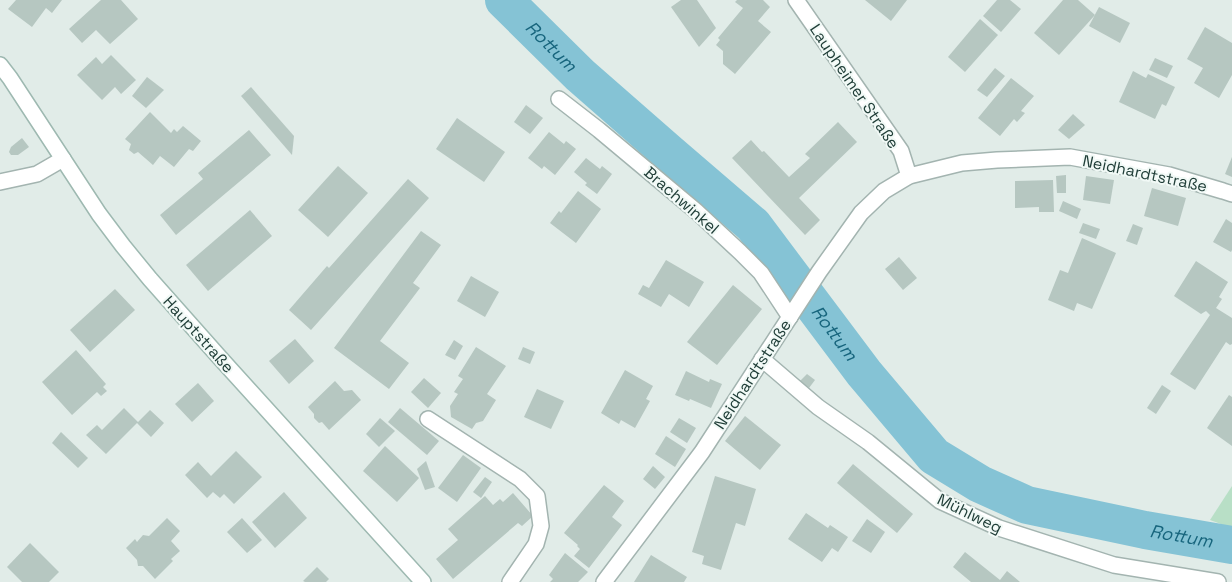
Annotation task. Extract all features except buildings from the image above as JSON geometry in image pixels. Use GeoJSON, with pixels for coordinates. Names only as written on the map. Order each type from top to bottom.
{"type":"FeatureCollection","features":[{"type":"Feature","properties":{"kind":"street","name":"Laupheimer Straße"},"geometry":{"type":"LineString","coordinates":[[796,0],[900,151],[909,176]]}},
{"type":"Feature","properties":{"kind":"street","name":"Hauptstraße"},"geometry":{"type":"LineString","coordinates":[[0,66],[15,85],[99,214],[150,279],[423,582]]}},
{"type":"Feature","properties":{"kind":"street","name":"Brachwinkel"},"geometry":{"type":"LineString","coordinates":[[558,99],[599,130],[688,205],[740,252],[761,273],[793,312]]}},
{"type":"Feature","properties":{"kind":"street","name":"Neidhardtstraße"},"geometry":{"type":"LineString","coordinates":[[604,582],[702,452],[819,272],[861,213],[884,192],[909,176],[962,163],[1070,157],[1169,175],[1232,194]]}},
{"type":"Feature","properties":{"kind":"street"},"geometry":{"type":"LineString","coordinates":[[0,182],[38,174],[63,158]]}},
{"type":"Feature","properties":{"kind":"street","name":"Mühlweg"},"geometry":{"type":"LineString","coordinates":[[762,359],[818,407],[868,442],[940,501],[999,528],[1105,562],[1218,582]]}},
{"type":"Feature","properties":{"kind":"street"},"geometry":{"type":"LineString","coordinates":[[428,419],[520,479],[537,496],[541,526],[536,544],[510,582]]}},
{"type":"Feature","properties":{"kind":"green space"},"geometry":{"type":"Polygon","coordinates":[[[1232,486],[1232,528],[1210,520],[1232,486]]]}},
{"type":"Feature","properties":{"kind":"waterway","name":"Rottum"},"geometry":{"type":"LineString","coordinates":[[504,0],[580,75],[753,225],[864,373],[934,456],[980,484],[1027,505],[1145,530],[1232,545]]}}]}
